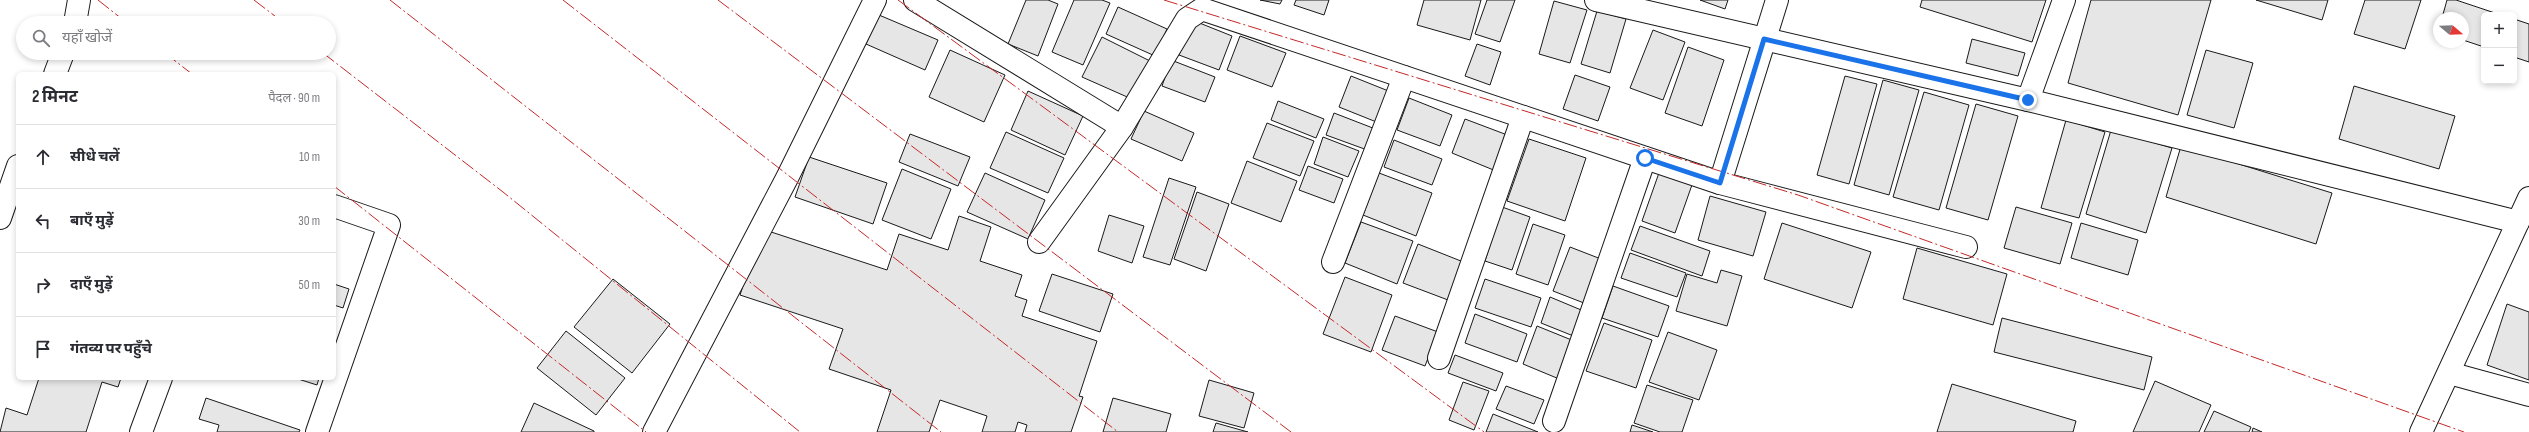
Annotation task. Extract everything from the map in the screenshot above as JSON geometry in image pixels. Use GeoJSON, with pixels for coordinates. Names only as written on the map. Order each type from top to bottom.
{"type":"FeatureCollection","features":[{"type":"Feature","properties":{"kind":"street"},"geometry":{"type":"LineString","coordinates":[[77,16],[80,0]]}},
{"type":"Feature","properties":{"kind":"street"},"geometry":{"type":"LineString","coordinates":[[654,432],[783,185],[875,0]]}},
{"type":"Feature","properties":{"kind":"street"},"geometry":{"type":"LineString","coordinates":[[915,0],[1122,127]]}},
{"type":"Feature","properties":{"kind":"street"},"geometry":{"type":"LineString","coordinates":[[1596,0],[2028,100],[2518,222]]}},
{"type":"Feature","properties":{"kind":"street"},"geometry":{"type":"LineString","coordinates":[[1720,183],[1777,0]]}},
{"type":"Feature","properties":{"kind":"street"},"geometry":{"type":"LineString","coordinates":[[2028,100],[2064,0]]}},
{"type":"Feature","properties":{"kind":"street"},"geometry":{"type":"LineString","coordinates":[[1039,242],[1122,127],[1187,19],[1207,4],[1404,77],[1720,183],[1966,247]]}},
{"type":"Feature","properties":{"kind":"street"},"geometry":{"type":"LineString","coordinates":[[56,72],[60,60]]}},
{"type":"Feature","properties":{"kind":"street"},"geometry":{"type":"LineString","coordinates":[[1333,262],[1404,77]]}},
{"type":"Feature","properties":{"kind":"street"},"geometry":{"type":"LineString","coordinates":[[1439,358],[1523,117]]}},
{"type":"Feature","properties":{"kind":"street"},"geometry":{"type":"LineString","coordinates":[[1554,421],[1645,158]]}},
{"type":"Feature","properties":{"kind":"street"},"geometry":{"type":"LineString","coordinates":[[0,218],[10,176]]}},
{"type":"Feature","properties":{"kind":"street"},"geometry":{"type":"LineString","coordinates":[[2421,432],[2529,198]]}},
{"type":"Feature","properties":{"kind":"street"},"geometry":{"type":"LineString","coordinates":[[336,207],[389,226],[336,378]]}},
{"type":"Feature","properties":{"kind":"street"},"geometry":{"type":"LineString","coordinates":[[2449,373],[2529,395]]}},
{"type":"Feature","properties":{"kind":"street"},"geometry":{"type":"LineString","coordinates":[[141,432],[160,380]]}},
{"type":"Feature","properties":{"kind":"street"},"geometry":{"type":"LineString","coordinates":[[317,432],[335,380]]}},
{"type":"Feature","properties":{"kind":"building"},"geometry":{"type":"Polygon","coordinates":[[[1026,0],[1048,0],[1058,4],[1038,56],[1008,44],[1026,0]]]}},
{"type":"Feature","properties":{"kind":"building"},"geometry":{"type":"Polygon","coordinates":[[[1074,0],[1102,0],[1110,3],[1083,65],[1052,52],[1074,0]]]}},
{"type":"Feature","properties":{"kind":"building"},"geometry":{"type":"Polygon","coordinates":[[[1260,0],[1282,0],[1280,4],[1260,0]]]}},
{"type":"Feature","properties":{"kind":"building"},"geometry":{"type":"Polygon","coordinates":[[[1296,0],[1329,0],[1324,15],[1294,5],[1296,0]]]}},
{"type":"Feature","properties":{"kind":"building"},"geometry":{"type":"Polygon","coordinates":[[[1424,0],[1481,0],[1470,40],[1417,25],[1424,0]]]}},
{"type":"Feature","properties":{"kind":"building"},"geometry":{"type":"Polygon","coordinates":[[[1487,0],[1515,0],[1500,42],[1475,34],[1487,0]]]}},
{"type":"Feature","properties":{"kind":"building"},"geometry":{"type":"Polygon","coordinates":[[[1700,0],[1728,0],[1725,9],[1700,0]]]}},
{"type":"Feature","properties":{"kind":"building"},"geometry":{"type":"Polygon","coordinates":[[[1922,0],[2046,0],[2032,42],[1920,7],[1922,0]]]}},
{"type":"Feature","properties":{"kind":"building"},"geometry":{"type":"Polygon","coordinates":[[[2091,0],[2211,0],[2178,115],[2068,83],[2091,0]]]}},
{"type":"Feature","properties":{"kind":"building"},"geometry":{"type":"Polygon","coordinates":[[[2256,0],[2328,0],[2322,20],[2256,0]]]}},
{"type":"Feature","properties":{"kind":"building"},"geometry":{"type":"Polygon","coordinates":[[[2365,0],[2421,0],[2405,49],[2354,34],[2365,0]]]}},
{"type":"Feature","properties":{"kind":"building"},"geometry":{"type":"Polygon","coordinates":[[[2447,0],[2456,0],[2492,12],[2481,12],[2481,46],[2469,42],[2469,12],[2444,12],[2447,0]]]}},
{"type":"Feature","properties":{"kind":"building"},"geometry":{"type":"Polygon","coordinates":[[[1554,1],[1587,10],[1570,63],[1539,54],[1554,1]]]}},
{"type":"Feature","properties":{"kind":"building"},"geometry":{"type":"Polygon","coordinates":[[[1118,7],[1167,29],[1155,56],[1106,34],[1118,7]]]}},
{"type":"Feature","properties":{"kind":"building"},"geometry":{"type":"Polygon","coordinates":[[[1597,11],[1626,19],[1610,73],[1581,64],[1597,11]]]}},
{"type":"Feature","properties":{"kind":"building"},"geometry":{"type":"Polygon","coordinates":[[[879,15],[938,40],[925,70],[866,44],[879,15]]]}},
{"type":"Feature","properties":{"kind":"building"},"geometry":{"type":"Polygon","coordinates":[[[1192,20],[1232,36],[1219,70],[1179,55],[1192,20]]]}},
{"type":"Feature","properties":{"kind":"building"},"geometry":{"type":"Polygon","coordinates":[[[2517,20],[2529,24],[2529,62],[2517,58],[2517,20]]]}},
{"type":"Feature","properties":{"kind":"building"},"geometry":{"type":"Polygon","coordinates":[[[1653,30],[1685,42],[1663,100],[1630,88],[1653,30]]]}},
{"type":"Feature","properties":{"kind":"building"},"geometry":{"type":"Polygon","coordinates":[[[1240,36],[1286,53],[1272,87],[1227,70],[1240,36]]]}},
{"type":"Feature","properties":{"kind":"building"},"geometry":{"type":"Polygon","coordinates":[[[1102,37],[1154,63],[1134,100],[1082,77],[1102,37]]]}},
{"type":"Feature","properties":{"kind":"building"},"geometry":{"type":"Polygon","coordinates":[[[1972,39],[2025,53],[2018,76],[1966,63],[1972,39]]]}},
{"type":"Feature","properties":{"kind":"building"},"geometry":{"type":"Polygon","coordinates":[[[1477,44],[1501,52],[1490,85],[1465,76],[1477,44]]]}},
{"type":"Feature","properties":{"kind":"building"},"geometry":{"type":"Polygon","coordinates":[[[1688,47],[1724,60],[1702,126],[1665,113],[1688,47]]]}},
{"type":"Feature","properties":{"kind":"building"},"geometry":{"type":"Polygon","coordinates":[[[950,50],[1005,75],[984,122],[929,97],[950,50]]]}},
{"type":"Feature","properties":{"kind":"building"},"geometry":{"type":"Polygon","coordinates":[[[2206,50],[2253,63],[2234,128],[2187,115],[2206,50]]]}},
{"type":"Feature","properties":{"kind":"building"},"geometry":{"type":"Polygon","coordinates":[[[1171,60],[1215,77],[1205,102],[1162,86],[1171,60]]]}},
{"type":"Feature","properties":{"kind":"building"},"geometry":{"type":"Polygon","coordinates":[[[1575,75],[1610,87],[1598,121],[1563,109],[1575,75]]]}},
{"type":"Feature","properties":{"kind":"building"},"geometry":{"type":"Polygon","coordinates":[[[1351,76],[1391,92],[1379,123],[1339,107],[1351,76]]]}},
{"type":"Feature","properties":{"kind":"building"},"geometry":{"type":"Polygon","coordinates":[[[1845,76],[1877,84],[1849,184],[1817,175],[1845,76]]]}},
{"type":"Feature","properties":{"kind":"building"},"geometry":{"type":"Polygon","coordinates":[[[1883,80],[1919,90],[1889,195],[1854,185],[1883,80]]]}},
{"type":"Feature","properties":{"kind":"building"},"geometry":{"type":"Polygon","coordinates":[[[2354,86],[2455,116],[2439,169],[2339,139],[2354,86]]]}},
{"type":"Feature","properties":{"kind":"building"},"geometry":{"type":"Polygon","coordinates":[[[1028,91],[1083,116],[1065,155],[1011,130],[1028,91]]]}},
{"type":"Feature","properties":{"kind":"building"},"geometry":{"type":"Polygon","coordinates":[[[1924,92],[1969,105],[1939,210],[1893,197],[1924,92]]]}},
{"type":"Feature","properties":{"kind":"building"},"geometry":{"type":"Polygon","coordinates":[[[1409,98],[1452,115],[1440,146],[1397,130],[1409,98]]]}},
{"type":"Feature","properties":{"kind":"building"},"geometry":{"type":"Polygon","coordinates":[[[1278,101],[1324,119],[1316,138],[1271,120],[1278,101]]]}},
{"type":"Feature","properties":{"kind":"building"},"geometry":{"type":"Polygon","coordinates":[[[1976,104],[2018,116],[1988,220],[1946,208],[1976,104]]]}},
{"type":"Feature","properties":{"kind":"building"},"geometry":{"type":"Polygon","coordinates":[[[1144,111],[1194,133],[1182,161],[1131,139],[1144,111]]]}},
{"type":"Feature","properties":{"kind":"building"},"geometry":{"type":"Polygon","coordinates":[[[1334,113],[1378,130],[1370,151],[1326,135],[1334,113]]]}},
{"type":"Feature","properties":{"kind":"building"},"geometry":{"type":"Polygon","coordinates":[[[1465,119],[1510,136],[1496,171],[1452,153],[1465,119]]]}},
{"type":"Feature","properties":{"kind":"building"},"geometry":{"type":"Polygon","coordinates":[[[2066,120],[2105,132],[2079,218],[2041,208],[2066,120]]]}},
{"type":"Feature","properties":{"kind":"building"},"geometry":{"type":"Polygon","coordinates":[[[1267,123],[1314,141],[1300,176],[1253,158],[1267,123]]]}},
{"type":"Feature","properties":{"kind":"building"},"geometry":{"type":"Polygon","coordinates":[[[2111,130],[2172,148],[2146,233],[2086,214],[2111,130]]]}},
{"type":"Feature","properties":{"kind":"building"},"geometry":{"type":"Polygon","coordinates":[[[1006,132],[1064,158],[1048,193],[990,168],[1006,132]]]}},
{"type":"Feature","properties":{"kind":"building"},"geometry":{"type":"Polygon","coordinates":[[[910,134],[970,157],[958,186],[899,162],[910,134]]]}},
{"type":"Feature","properties":{"kind":"building"},"geometry":{"type":"Polygon","coordinates":[[[1323,137],[1359,151],[1348,177],[1314,164],[1323,137]]]}},
{"type":"Feature","properties":{"kind":"building"},"geometry":{"type":"Polygon","coordinates":[[[1529,139],[1586,158],[1565,221],[1507,201],[1529,139]]]}},
{"type":"Feature","properties":{"kind":"building"},"geometry":{"type":"Polygon","coordinates":[[[1394,140],[1442,159],[1432,185],[1384,167],[1394,140]]]}},
{"type":"Feature","properties":{"kind":"building"},"geometry":{"type":"Polygon","coordinates":[[[2181,146],[2332,193],[2316,244],[2166,197],[2181,146]]]}},
{"type":"Feature","properties":{"kind":"building"},"geometry":{"type":"Polygon","coordinates":[[[809,157],[887,183],[873,224],[795,197],[809,157]]]}},
{"type":"Feature","properties":{"kind":"building"},"geometry":{"type":"Polygon","coordinates":[[[1247,161],[1297,181],[1281,222],[1231,203],[1247,161]]]}},
{"type":"Feature","properties":{"kind":"building"},"geometry":{"type":"Polygon","coordinates":[[[1308,166],[1343,179],[1334,203],[1299,190],[1308,166]]]}},
{"type":"Feature","properties":{"kind":"building"},"geometry":{"type":"Polygon","coordinates":[[[902,169],[951,189],[931,239],[882,220],[902,169]]]}},
{"type":"Feature","properties":{"kind":"building"},"geometry":{"type":"Polygon","coordinates":[[[1660,170],[1693,182],[1675,233],[1642,221],[1660,170]]]}},
{"type":"Feature","properties":{"kind":"building"},"geometry":{"type":"Polygon","coordinates":[[[985,173],[1045,200],[1028,239],[967,212],[985,173]]]}},
{"type":"Feature","properties":{"kind":"building"},"geometry":{"type":"Polygon","coordinates":[[[1379,173],[1432,193],[1416,236],[1363,215],[1379,173]]]}},
{"type":"Feature","properties":{"kind":"building"},"geometry":{"type":"Polygon","coordinates":[[[1169,178],[1196,187],[1170,265],[1143,257],[1169,178]]]}},
{"type":"Feature","properties":{"kind":"building"},"geometry":{"type":"Polygon","coordinates":[[[1197,192],[1229,204],[1206,271],[1174,259],[1197,192]]]}},
{"type":"Feature","properties":{"kind":"building"},"geometry":{"type":"Polygon","coordinates":[[[1710,196],[1766,212],[1753,256],[1698,240],[1710,196]]]}},
{"type":"Feature","properties":{"kind":"building"},"geometry":{"type":"Polygon","coordinates":[[[1502,207],[1530,217],[1512,270],[1485,261],[1502,207]]]}},
{"type":"Feature","properties":{"kind":"building"},"geometry":{"type":"Polygon","coordinates":[[[2016,207],[2072,223],[2060,264],[2004,248],[2016,207]]]}},
{"type":"Feature","properties":{"kind":"building"},"geometry":{"type":"Polygon","coordinates":[[[1109,215],[1144,226],[1132,263],[1098,251],[1109,215]]]}},
{"type":"Feature","properties":{"kind":"building"},"geometry":{"type":"Polygon","coordinates":[[[959,216],[991,227],[980,261],[1022,275],[1015,296],[1027,300],[1022,316],[1097,341],[1079,396],[1083,397],[1071,432],[1025,432],[1027,425],[1018,422],[1015,432],[982,432],[987,416],[940,400],[929,432],[877,432],[891,390],[829,369],[843,329],[740,295],[762,229],[887,270],[899,234],[948,250],[959,216]]]}},
{"type":"Feature","properties":{"kind":"building"},"geometry":{"type":"Polygon","coordinates":[[[1361,222],[1413,241],[1397,284],[1345,263],[1361,222]]]}},
{"type":"Feature","properties":{"kind":"building"},"geometry":{"type":"Polygon","coordinates":[[[1782,223],[1871,252],[1852,308],[1764,279],[1782,223]]]}},
{"type":"Feature","properties":{"kind":"building"},"geometry":{"type":"Polygon","coordinates":[[[2081,223],[2138,240],[2128,275],[2071,258],[2081,223]]]}},
{"type":"Feature","properties":{"kind":"building"},"geometry":{"type":"Polygon","coordinates":[[[1533,224],[1565,235],[1548,285],[1516,274],[1533,224]]]}},
{"type":"Feature","properties":{"kind":"building"},"geometry":{"type":"Polygon","coordinates":[[[1640,226],[1710,251],[1702,276],[1631,250],[1640,226]]]}},
{"type":"Feature","properties":{"kind":"building"},"geometry":{"type":"Polygon","coordinates":[[[1418,244],[1471,265],[1456,303],[1403,283],[1418,244]]]}},
{"type":"Feature","properties":{"kind":"building"},"geometry":{"type":"Polygon","coordinates":[[[1570,247],[1601,259],[1584,303],[1553,291],[1570,247]]]}},
{"type":"Feature","properties":{"kind":"building"},"geometry":{"type":"Polygon","coordinates":[[[1917,248],[2007,274],[1993,325],[1903,299],[1917,248]]]}},
{"type":"Feature","properties":{"kind":"building"},"geometry":{"type":"Polygon","coordinates":[[[1630,253],[1686,273],[1677,297],[1621,278],[1630,253]]]}},
{"type":"Feature","properties":{"kind":"building"},"geometry":{"type":"Polygon","coordinates":[[[1721,270],[1742,276],[1727,326],[1676,311],[1687,274],[1717,283],[1721,270]]]}},
{"type":"Feature","properties":{"kind":"building"},"geometry":{"type":"Polygon","coordinates":[[[1052,274],[1113,294],[1100,332],[1039,311],[1052,274]]]}},
{"type":"Feature","properties":{"kind":"building"},"geometry":{"type":"Polygon","coordinates":[[[1345,277],[1392,295],[1371,352],[1323,334],[1345,277]]]}},
{"type":"Feature","properties":{"kind":"building"},"geometry":{"type":"Polygon","coordinates":[[[613,279],[670,324],[632,373],[574,327],[613,279]]]}},
{"type":"Feature","properties":{"kind":"building"},"geometry":{"type":"Polygon","coordinates":[[[1485,279],[1541,298],[1531,327],[1475,308],[1485,279]]]}},
{"type":"Feature","properties":{"kind":"building"},"geometry":{"type":"Polygon","coordinates":[[[336,285],[349,289],[343,308],[336,306],[336,285]]]}},
{"type":"Feature","properties":{"kind":"building"},"geometry":{"type":"Polygon","coordinates":[[[1613,286],[1669,306],[1658,337],[1602,318],[1613,286]]]}},
{"type":"Feature","properties":{"kind":"building"},"geometry":{"type":"Polygon","coordinates":[[[1550,297],[1586,312],[1576,337],[1541,323],[1550,297]]]}},
{"type":"Feature","properties":{"kind":"building"},"geometry":{"type":"Polygon","coordinates":[[[2507,304],[2529,312],[2529,380],[2487,365],[2507,304]]]}},
{"type":"Feature","properties":{"kind":"building"},"geometry":{"type":"Polygon","coordinates":[[[1475,314],[1527,334],[1517,362],[1465,343],[1475,314]]]}},
{"type":"Feature","properties":{"kind":"building"},"geometry":{"type":"Polygon","coordinates":[[[1395,316],[1438,332],[1425,366],[1382,350],[1395,316]]]}},
{"type":"Feature","properties":{"kind":"building"},"geometry":{"type":"Polygon","coordinates":[[[2002,318],[2152,357],[2144,390],[1994,352],[2002,318]]]}},
{"type":"Feature","properties":{"kind":"building"},"geometry":{"type":"Polygon","coordinates":[[[1604,323],[1652,340],[1636,388],[1586,371],[1604,323]]]}},
{"type":"Feature","properties":{"kind":"building"},"geometry":{"type":"Polygon","coordinates":[[[1537,326],[1579,343],[1564,381],[1523,364],[1537,326]]]}},
{"type":"Feature","properties":{"kind":"building"},"geometry":{"type":"Polygon","coordinates":[[[566,331],[625,378],[596,415],[537,368],[566,331]]]}},
{"type":"Feature","properties":{"kind":"building"},"geometry":{"type":"Polygon","coordinates":[[[1668,332],[1717,350],[1699,400],[1649,382],[1668,332]]]}},
{"type":"Feature","properties":{"kind":"building"},"geometry":{"type":"Polygon","coordinates":[[[1455,355],[1503,373],[1496,391],[1448,373],[1455,355]]]}},
{"type":"Feature","properties":{"kind":"building"},"geometry":{"type":"Polygon","coordinates":[[[38,380],[120,380],[118,387],[102,382],[86,432],[0,432],[6,408],[27,415],[38,380]]]}},
{"type":"Feature","properties":{"kind":"building"},"geometry":{"type":"Polygon","coordinates":[[[301,380],[318,380],[317,385],[301,380]]]}},
{"type":"Feature","properties":{"kind":"building"},"geometry":{"type":"Polygon","coordinates":[[[1209,380],[1254,393],[1244,428],[1199,416],[1209,380]]]}},
{"type":"Feature","properties":{"kind":"building"},"geometry":{"type":"Polygon","coordinates":[[[2155,381],[2211,405],[2199,432],[2133,432],[2155,381]]]}},
{"type":"Feature","properties":{"kind":"building"},"geometry":{"type":"Polygon","coordinates":[[[1463,382],[1489,391],[1474,430],[1449,420],[1463,382]]]}},
{"type":"Feature","properties":{"kind":"building"},"geometry":{"type":"Polygon","coordinates":[[[1952,384],[2076,421],[2073,432],[1937,432],[1952,384]]]}},
{"type":"Feature","properties":{"kind":"building"},"geometry":{"type":"Polygon","coordinates":[[[1647,385],[1693,400],[1682,432],[1660,432],[1634,423],[1647,385]]]}},
{"type":"Feature","properties":{"kind":"building"},"geometry":{"type":"Polygon","coordinates":[[[1506,386],[1544,400],[1534,424],[1496,409],[1506,386]]]}},
{"type":"Feature","properties":{"kind":"building"},"geometry":{"type":"Polygon","coordinates":[[[206,398],[300,430],[299,432],[217,432],[219,425],[199,419],[206,398]]]}},
{"type":"Feature","properties":{"kind":"building"},"geometry":{"type":"Polygon","coordinates":[[[1113,398],[1171,414],[1166,432],[1103,432],[1113,398]]]}},
{"type":"Feature","properties":{"kind":"building"},"geometry":{"type":"Polygon","coordinates":[[[534,403],[594,431],[594,432],[521,432],[534,403]]]}},
{"type":"Feature","properties":{"kind":"building"},"geometry":{"type":"Polygon","coordinates":[[[2214,411],[2251,427],[2249,432],[2204,432],[2214,411]]]}},
{"type":"Feature","properties":{"kind":"building"},"geometry":{"type":"Polygon","coordinates":[[[1493,414],[1538,432],[1486,432],[1493,414]]]}},
{"type":"Feature","properties":{"kind":"building"},"geometry":{"type":"Polygon","coordinates":[[[1216,423],[1248,432],[1213,432],[1216,423]]]}},
{"type":"Feature","properties":{"kind":"building"},"geometry":{"type":"Polygon","coordinates":[[[1632,425],[1653,432],[1630,432],[1632,425]]]}},
{"type":"Feature","properties":{"kind":"building"},"geometry":{"type":"Polygon","coordinates":[[[2253,428],[2262,432],[2252,432],[2253,428]]]}},
{"type":"Feature","properties":{"kind":"power"},"geometry":{"type":"LineString","coordinates":[[98,0],[118,16]]}},
{"type":"Feature","properties":{"kind":"power"},"geometry":{"type":"LineString","coordinates":[[254,0],[275,16]]}},
{"type":"Feature","properties":{"kind":"power"},"geometry":{"type":"LineString","coordinates":[[390,0],[941,432]]}},
{"type":"Feature","properties":{"kind":"power"},"geometry":{"type":"LineString","coordinates":[[563,0],[1118,432]]}},
{"type":"Feature","properties":{"kind":"power"},"geometry":{"type":"LineString","coordinates":[[718,0],[1291,432]]}},
{"type":"Feature","properties":{"kind":"power"},"geometry":{"type":"LineString","coordinates":[[898,0],[1484,432]]}},
{"type":"Feature","properties":{"kind":"power"},"geometry":{"type":"LineString","coordinates":[[1164,0],[1798,195],[2464,432]]}},
{"type":"Feature","properties":{"kind":"power"},"geometry":{"type":"LineString","coordinates":[[174,60],[189,72]]}},
{"type":"Feature","properties":{"kind":"power"},"geometry":{"type":"LineString","coordinates":[[332,60],[503,192],[800,432]]}},
{"type":"Feature","properties":{"kind":"power"},"geometry":{"type":"LineString","coordinates":[[336,188],[646,432]]}},
{"type":"Feature","properties":{"kind":"route"},"geometry":{"type":"LineString","coordinates":[[1645,158],[1720,183],[1764,39],[2028,100]]}}]}
